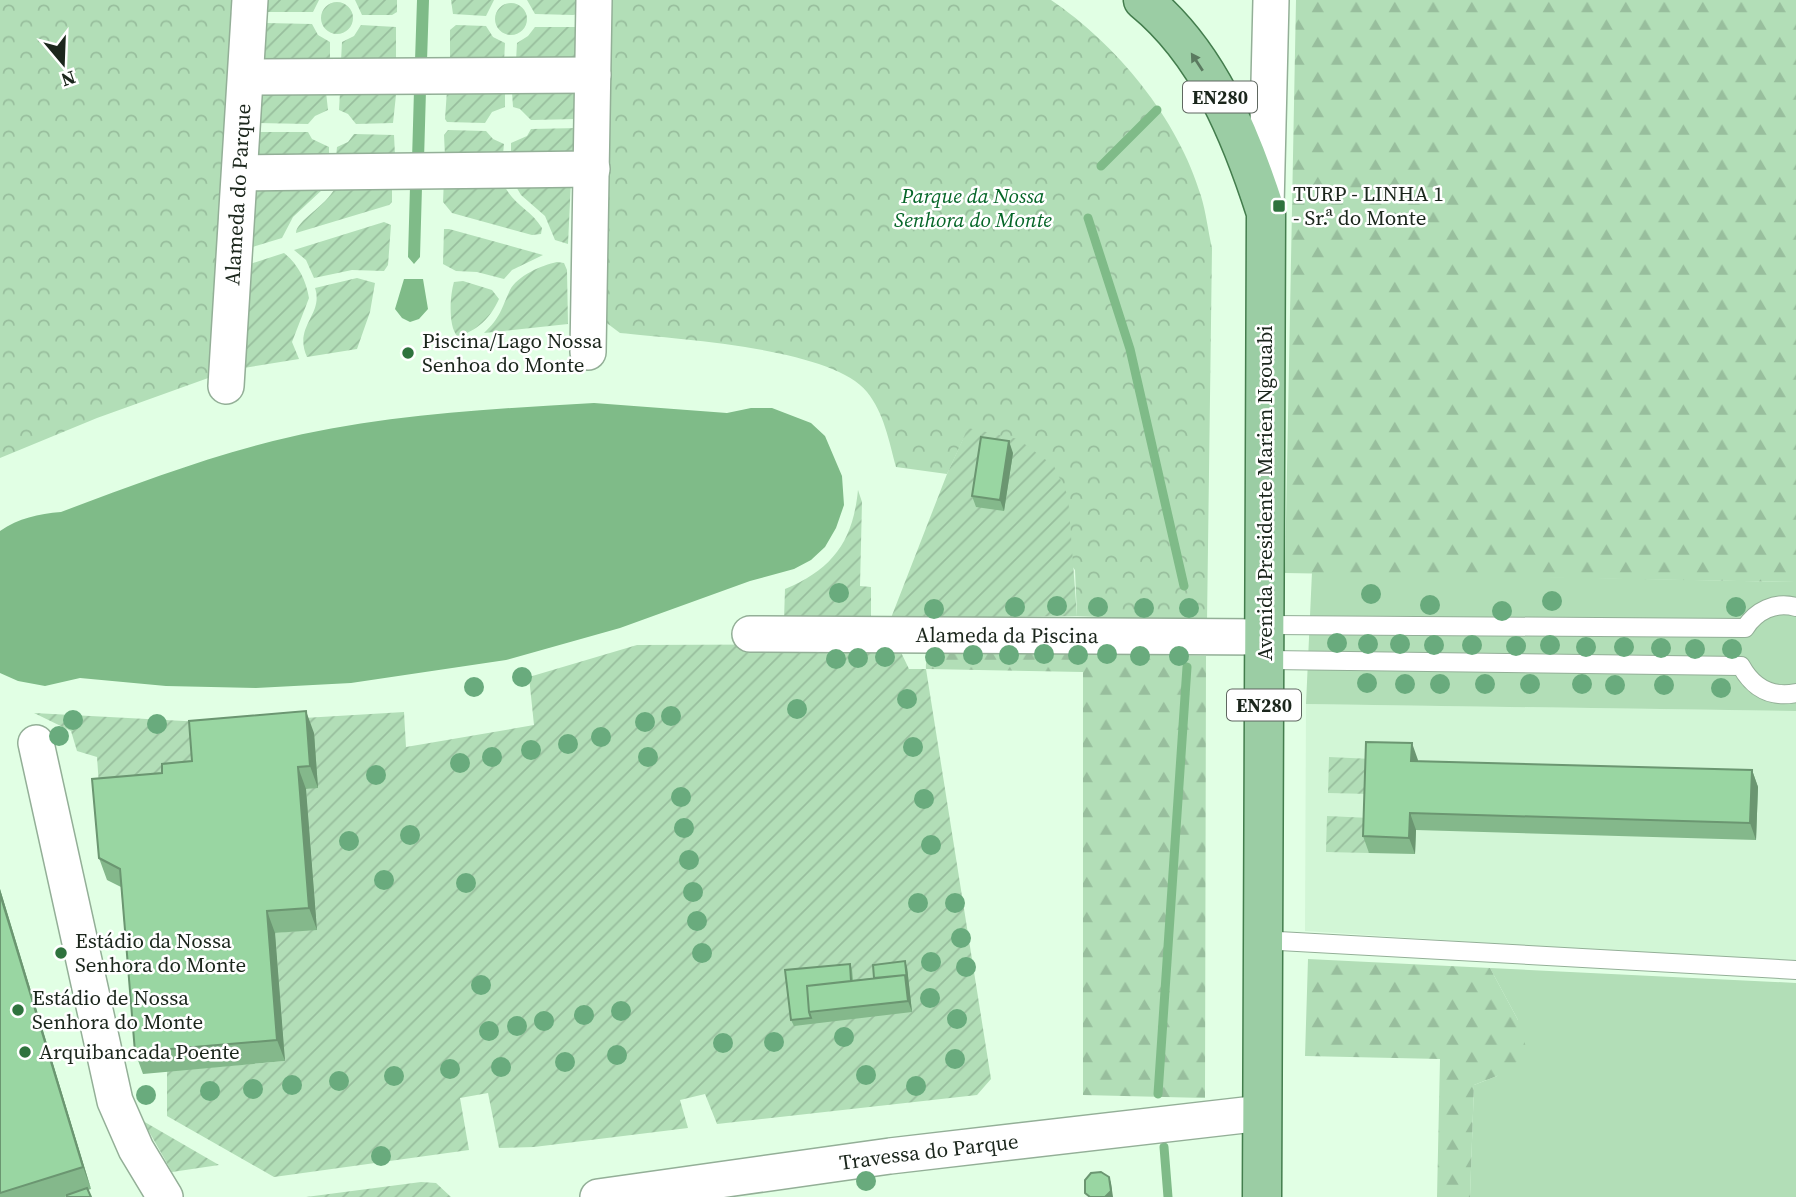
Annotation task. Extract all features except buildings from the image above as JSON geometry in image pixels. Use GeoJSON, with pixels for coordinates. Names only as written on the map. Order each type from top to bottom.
{"type":"FeatureCollection","features":[{"type":"Feature","properties":{"kind":"main road","name":"EN280"},"geometry":{"type":"LineString","coordinates":[[1143,0],[1189,51],[1223,103],[1247,155],[1266,213]]}},
{"type":"Feature","properties":{"kind":"main road","name":"Avenida Presidente Marien Ngouabi"},"geometry":{"type":"LineString","coordinates":[[1262,1197],[1266,213]]}},
{"type":"Feature","properties":{"kind":"street","name":"Alameda do Parque"},"geometry":{"type":"LineString","coordinates":[[226,386],[250,0]]}},
{"type":"Feature","properties":{"kind":"street"},"geometry":{"type":"LineString","coordinates":[[588,352],[594,0]]}},
{"type":"Feature","properties":{"kind":"street","name":"Avenida Presidente Marien Ngouabi"},"geometry":{"type":"LineString","coordinates":[[1266,213],[1271,0]]}},
{"type":"Feature","properties":{"kind":"street"},"geometry":{"type":"LineString","coordinates":[[246,78],[593,75]]}},
{"type":"Feature","properties":{"kind":"street"},"geometry":{"type":"LineString","coordinates":[[241,173],[592,169]]}},
{"type":"Feature","properties":{"kind":"street","name":"Alameda da Piscina"},"geometry":{"type":"LineString","coordinates":[[750,634],[1265,641]]}},
{"type":"Feature","properties":{"kind":"street"},"geometry":{"type":"LineString","coordinates":[[36,743],[115,1101],[136,1149],[165,1197]]}},
{"type":"Feature","properties":{"kind":"street","name":"Travessa do Parque"},"geometry":{"type":"LineString","coordinates":[[598,1197],[890,1156],[1262,1113]]}},
{"type":"Feature","properties":{"kind":"lane"},"geometry":{"type":"LineString","coordinates":[[1265,641],[1745,628],[1762,610],[1776,606],[1796,607]]}},
{"type":"Feature","properties":{"kind":"lane"},"geometry":{"type":"LineString","coordinates":[[1265,641],[1741,666],[1757,686],[1770,693],[1796,693]]}},
{"type":"Feature","properties":{"kind":"lane"},"geometry":{"type":"LineString","coordinates":[[1263,940],[1796,970]]}},
{"type":"Feature","properties":{"kind":"shaded area"},"geometry":{"type":"Polygon","coordinates":[[[417,0],[429,0],[427,61],[415,61],[417,0]]]}},
{"type":"Feature","properties":{"kind":"shaded area"},"geometry":{"type":"Polygon","coordinates":[[[414,90],[426,90],[424,160],[412,160],[414,90]]]}},
{"type":"Feature","properties":{"kind":"shaded area"},"geometry":{"type":"Polygon","coordinates":[[[410,187],[422,187],[420,257],[414,264],[408,257],[410,187]]]}},
{"type":"Feature","properties":{"kind":"shaded area"},"geometry":{"type":"Polygon","coordinates":[[[404,279],[423,279],[428,309],[419,319],[410,322],[402,318],[395,309],[404,279]]]}},
{"type":"Feature","properties":{"kind":"shaded area"},"geometry":{"type":"Polygon","coordinates":[[[594,403],[727,413],[751,408],[772,408],[811,423],[825,436],[842,476],[844,505],[836,528],[825,547],[811,560],[794,569],[750,581],[620,628],[506,660],[351,683],[256,688],[166,686],[80,678],[45,686],[18,681],[0,673],[0,531],[14,523],[37,515],[61,512],[219,456],[312,432],[432,414],[594,403]]]}},
{"type":"Feature","properties":{"kind":"shaded area"},"geometry":{"type":"Polygon","coordinates":[[[1306,704],[1796,711],[1796,963],[1305,931],[1306,704]]]}},
{"type":"Feature","properties":{"kind":"green space"},"geometry":{"type":"Polygon","coordinates":[[[0,0],[235,0],[211,377],[97,418],[0,458],[0,0]]]}},
{"type":"Feature","properties":{"kind":"green space"},"geometry":{"type":"Polygon","coordinates":[[[264,0],[319,0],[313,12],[267,12],[264,0]]]}},
{"type":"Feature","properties":{"kind":"green space"},"geometry":{"type":"Polygon","coordinates":[[[355,0],[397,0],[397,12],[392,15],[362,15],[355,0]]]}},
{"type":"Feature","properties":{"kind":"green space"},"geometry":{"type":"Polygon","coordinates":[[[451,0],[494,0],[486,16],[453,14],[451,0]]]}},
{"type":"Feature","properties":{"kind":"green space"},"geometry":{"type":"Polygon","coordinates":[[[527,0],[582,0],[578,14],[573,15],[535,14],[527,0]]]}},
{"type":"Feature","properties":{"kind":"green space","name":"Parque da Nossa Senhora do Monte"},"geometry":{"type":"Polygon","coordinates":[[[610,0],[1051,0],[1099,38],[1142,85],[1177,139],[1201,196],[1212,248],[1207,622],[1077,616],[1075,570],[968,429],[947,474],[896,467],[878,409],[867,392],[849,377],[822,365],[752,348],[620,333],[604,321],[610,0]]]}},
{"type":"Feature","properties":{"kind":"green space"},"geometry":{"type":"Polygon","coordinates":[[[1296,0],[1796,0],[1796,582],[1285,573],[1296,0]]]}},
{"type":"Feature","properties":{"kind":"green space"},"geometry":{"type":"Polygon","coordinates":[[[337,2],[349,6],[353,18],[349,30],[337,34],[325,30],[321,18],[325,6],[337,2]]]}},
{"type":"Feature","properties":{"kind":"green space"},"geometry":{"type":"Polygon","coordinates":[[[511,3],[523,7],[527,19],[523,31],[511,35],[499,31],[495,19],[499,7],[511,3]]]}},
{"type":"Feature","properties":{"kind":"green space"},"geometry":{"type":"Polygon","coordinates":[[[266,23],[312,24],[318,35],[330,42],[330,60],[264,64],[261,28],[266,23]]]}},
{"type":"Feature","properties":{"kind":"green space"},"geometry":{"type":"Polygon","coordinates":[[[361,25],[396,27],[396,61],[341,61],[342,42],[354,36],[361,25]]]}},
{"type":"Feature","properties":{"kind":"green space"},"geometry":{"type":"Polygon","coordinates":[[[456,25],[486,26],[493,37],[505,43],[504,62],[450,61],[450,30],[456,25]]]}},
{"type":"Feature","properties":{"kind":"green space"},"geometry":{"type":"Polygon","coordinates":[[[535,27],[577,27],[579,61],[516,61],[517,43],[535,27]]]}},
{"type":"Feature","properties":{"kind":"green space"},"geometry":{"type":"Polygon","coordinates":[[[577,87],[579,119],[531,120],[520,109],[513,107],[512,92],[577,87]]]}},
{"type":"Feature","properties":{"kind":"green space"},"geometry":{"type":"Polygon","coordinates":[[[447,90],[505,91],[505,107],[492,112],[485,123],[447,122],[447,90]]]}},
{"type":"Feature","properties":{"kind":"green space"},"geometry":{"type":"Polygon","coordinates":[[[393,91],[396,95],[393,123],[356,124],[348,114],[339,110],[340,92],[393,91]]]}},
{"type":"Feature","properties":{"kind":"green space"},"geometry":{"type":"Polygon","coordinates":[[[260,92],[326,92],[328,110],[315,116],[308,124],[257,123],[260,92]]]}},
{"type":"Feature","properties":{"kind":"green space"},"geometry":{"type":"Polygon","coordinates":[[[579,128],[577,153],[511,154],[511,143],[527,136],[531,129],[579,128]]]}},
{"type":"Feature","properties":{"kind":"green space"},"geometry":{"type":"Polygon","coordinates":[[[448,130],[486,131],[493,139],[504,144],[503,154],[445,156],[444,135],[448,130]]]}},
{"type":"Feature","properties":{"kind":"green space"},"geometry":{"type":"Polygon","coordinates":[[[256,132],[308,132],[312,139],[329,147],[329,157],[257,159],[256,132]]]}},
{"type":"Feature","properties":{"kind":"green space"},"geometry":{"type":"Polygon","coordinates":[[[354,134],[394,135],[395,155],[336,157],[337,147],[348,142],[354,134]]]}},
{"type":"Feature","properties":{"kind":"green space"},"geometry":{"type":"Polygon","coordinates":[[[444,179],[502,180],[515,201],[537,221],[542,228],[541,234],[532,235],[452,213],[443,202],[444,179]]]}},
{"type":"Feature","properties":{"kind":"green space"},"geometry":{"type":"Polygon","coordinates":[[[512,180],[571,181],[568,244],[555,240],[545,216],[521,195],[512,180]]]}},
{"type":"Feature","properties":{"kind":"green space"},"geometry":{"type":"Polygon","coordinates":[[[392,183],[392,202],[389,205],[296,233],[301,223],[335,188],[392,183]]]}},
{"type":"Feature","properties":{"kind":"green space"},"geometry":{"type":"Polygon","coordinates":[[[251,185],[323,189],[293,217],[282,238],[246,249],[251,185]]]}},
{"type":"Feature","properties":{"kind":"green space"},"geometry":{"type":"Polygon","coordinates":[[[384,222],[391,225],[388,265],[384,271],[352,270],[314,278],[306,260],[294,250],[384,222]]]}},
{"type":"Feature","properties":{"kind":"green space"},"geometry":{"type":"Polygon","coordinates":[[[444,229],[543,255],[512,270],[504,279],[477,272],[456,271],[443,264],[444,229]]]}},
{"type":"Feature","properties":{"kind":"green space"},"geometry":{"type":"Polygon","coordinates":[[[284,253],[301,273],[309,298],[292,342],[299,359],[244,368],[247,265],[284,253]]]}},
{"type":"Feature","properties":{"kind":"green space"},"geometry":{"type":"Polygon","coordinates":[[[557,262],[564,263],[567,270],[568,324],[484,333],[497,317],[518,280],[537,268],[557,262]]]}},
{"type":"Feature","properties":{"kind":"green space"},"geometry":{"type":"Polygon","coordinates":[[[357,278],[375,283],[370,312],[357,349],[307,357],[304,337],[316,306],[315,288],[357,278]]]}},
{"type":"Feature","properties":{"kind":"green space"},"geometry":{"type":"Polygon","coordinates":[[[463,281],[492,290],[499,299],[482,323],[457,336],[451,318],[452,294],[454,282],[463,281]]]}},
{"type":"Feature","properties":{"kind":"green space"},"geometry":{"type":"Polygon","coordinates":[[[968,428],[1018,439],[1054,466],[1068,496],[1077,616],[891,618],[947,474],[968,428]]]}},
{"type":"Feature","properties":{"kind":"green space"},"geometry":{"type":"Polygon","coordinates":[[[858,490],[862,502],[860,586],[871,587],[871,619],[784,620],[785,589],[816,572],[838,551],[851,524],[858,490]]]}},
{"type":"Feature","properties":{"kind":"green space"},"geometry":{"type":"Polygon","coordinates":[[[1312,572],[1796,582],[1796,711],[1306,704],[1312,572]]]}},
{"type":"Feature","properties":{"kind":"green space"},"geometry":{"type":"Polygon","coordinates":[[[637,645],[898,646],[909,669],[926,669],[991,1079],[977,1095],[717,1124],[705,1094],[680,1100],[688,1128],[534,1147],[499,1148],[488,1093],[460,1098],[469,1150],[274,1177],[167,1116],[167,1071],[285,1061],[275,933],[317,929],[306,789],[318,787],[200,783],[100,800],[97,757],[77,751],[71,731],[34,713],[222,723],[404,712],[406,747],[534,725],[529,677],[637,645]]]}},
{"type":"Feature","properties":{"kind":"green space"},"geometry":{"type":"Polygon","coordinates":[[[942,650],[1206,656],[1205,1098],[1083,1095],[1083,672],[926,669],[929,655],[942,650]]]}},
{"type":"Feature","properties":{"kind":"green space"},"geometry":{"type":"Polygon","coordinates":[[[1329,757],[1372,759],[1371,794],[1328,793],[1329,757]]]}},
{"type":"Feature","properties":{"kind":"green space"},"geometry":{"type":"Polygon","coordinates":[[[1327,816],[1370,818],[1369,853],[1326,852],[1327,816]]]}},
{"type":"Feature","properties":{"kind":"green space"},"geometry":{"type":"Polygon","coordinates":[[[1308,959],[1490,968],[1518,1020],[1528,1054],[1497,1076],[1474,1085],[1470,1197],[1437,1197],[1440,1059],[1305,1056],[1308,959]]]}},
{"type":"Feature","properties":{"kind":"green space"},"geometry":{"type":"Polygon","coordinates":[[[1490,968],[1796,983],[1796,1197],[1470,1197],[1474,1085],[1497,1076],[1518,1020],[1490,968]]]}},
{"type":"Feature","properties":{"kind":"green space"},"geometry":{"type":"Polygon","coordinates":[[[143,1121],[219,1165],[172,1172],[143,1121]]]}},
{"type":"Feature","properties":{"kind":"green space"},"geometry":{"type":"Polygon","coordinates":[[[421,1182],[436,1183],[451,1197],[306,1197],[421,1182]]]}},
{"type":"Feature","properties":{"kind":"waterway"},"geometry":{"type":"LineString","coordinates":[[1101,166],[1157,110]]}},
{"type":"Feature","properties":{"kind":"waterway"},"geometry":{"type":"LineString","coordinates":[[1088,218],[1130,349],[1184,586]]}},
{"type":"Feature","properties":{"kind":"waterway"},"geometry":{"type":"LineString","coordinates":[[1158,1094],[1187,667]]}},
{"type":"Feature","properties":{"kind":"waterway"},"geometry":{"type":"LineString","coordinates":[[1164,1147],[1168,1197]]}},
{"type":"Feature","properties":{"kind":"place","name":"TURP - LINHA 1 - Sr.ª do Monte"},"geometry":{"type":"Point","coordinates":[1279,206]}},
{"type":"Feature","properties":{"kind":"place","name":"Piscina/Lago Nossa Senhoa do Monte"},"geometry":{"type":"Point","coordinates":[408,353]}},
{"type":"Feature","properties":{"kind":"place","name":"Estádio da Nossa Senhora do Monte"},"geometry":{"type":"Point","coordinates":[61,953]}},
{"type":"Feature","properties":{"kind":"place","name":"Estádio de Nossa Senhora do Monte"},"geometry":{"type":"Point","coordinates":[18,1010]}},
{"type":"Feature","properties":{"kind":"place","name":"Arquibancada Poente"},"geometry":{"type":"Point","coordinates":[25,1052]}}]}
